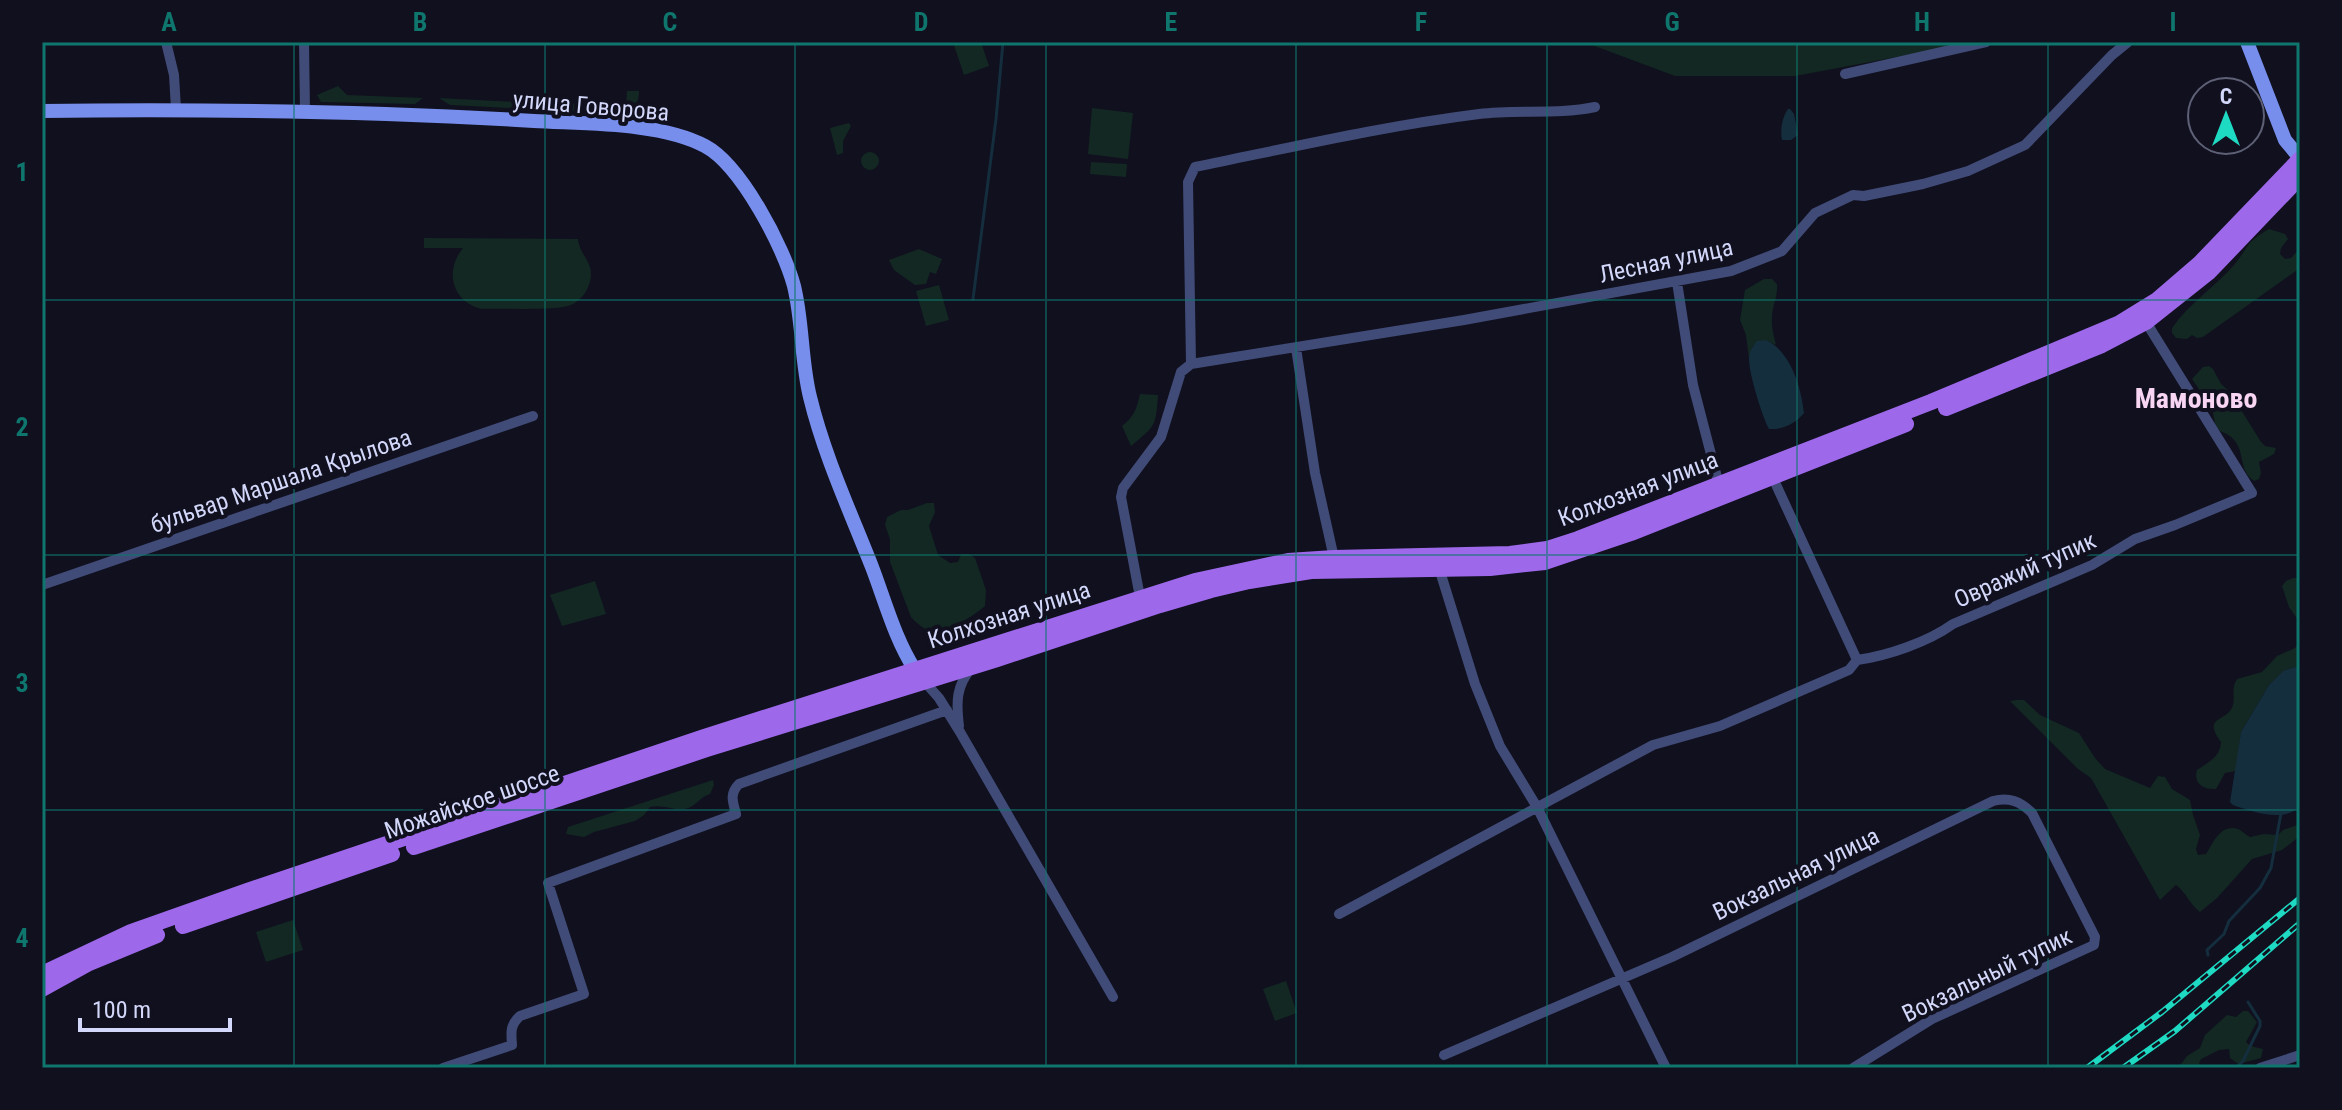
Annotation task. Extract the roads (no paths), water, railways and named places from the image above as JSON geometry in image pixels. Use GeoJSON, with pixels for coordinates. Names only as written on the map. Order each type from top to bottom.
{"type":"FeatureCollection","features":[{"type":"Feature","properties":{"kind":"main road"},"geometry":{"type":"LineString","coordinates":[[2247,42],[2280,130],[2300,159]]}},
{"type":"Feature","properties":{"kind":"main road","name":"улица Говорова"},"geometry":{"type":"LineString","coordinates":[[42,111],[176,109],[456,116],[648,130],[686,138],[716,153],[735,174],[762,214],[783,256],[794,286],[807,384],[819,427],[899,637],[920,676]]}},
{"type":"Feature","properties":{"kind":"main road","name":"Колхозная улица"},"geometry":{"type":"LineString","coordinates":[[920,676],[1140,597],[1246,568],[1334,558],[1527,553],[1578,539],[1958,391],[2118,324],[2157,300],[2200,263],[2300,159]]}},
{"type":"Feature","properties":{"kind":"main road","name":"Колхозная улица"},"geometry":{"type":"LineString","coordinates":[[920,676],[974,666],[1160,605],[1249,581],[1311,571],[1505,567],[1545,562],[1623,536],[2035,373],[2102,345],[2146,322],[2209,272],[2300,177]]}},
{"type":"Feature","properties":{"kind":"main road","name":"Можайское шоссе"},"geometry":{"type":"LineString","coordinates":[[42,974],[131,932],[233,896],[704,737],[920,676]]}},
{"type":"Feature","properties":{"kind":"main road","name":"Можайское шоссе"},"geometry":{"type":"LineString","coordinates":[[42,989],[122,948],[236,907],[920,676]]}},
{"type":"Feature","properties":{"kind":"street"},"geometry":{"type":"LineString","coordinates":[[166,42],[174,75],[176,109]]}},
{"type":"Feature","properties":{"kind":"street"},"geometry":{"type":"LineString","coordinates":[[304,42],[305,111]]}},
{"type":"Feature","properties":{"kind":"street"},"geometry":{"type":"LineString","coordinates":[[1845,74],[1986,42]]}},
{"type":"Feature","properties":{"kind":"street","name":"Лесная улица"},"geometry":{"type":"LineString","coordinates":[[1191,364],[1731,271],[1782,251],[1815,213],[1853,195],[1864,196],[1968,171],[2025,145],[2128,42]]}},
{"type":"Feature","properties":{"kind":"street"},"geometry":{"type":"LineString","coordinates":[[1140,597],[1121,497],[1123,488],[1161,437],[1181,372],[1191,364],[1188,182],[1195,167],[1405,124],[1484,113],[1595,107]]}},
{"type":"Feature","properties":{"kind":"street"},"geometry":{"type":"LineString","coordinates":[[1677,282],[1693,385],[1719,485]]}},
{"type":"Feature","properties":{"kind":"street","name":"Овражий тупик"},"geometry":{"type":"LineString","coordinates":[[1339,914],[1653,745],[1720,726],[1849,670],[1857,660],[1879,657],[1943,631],[2092,565],[2135,539],[2252,493],[2146,322]]}},
{"type":"Feature","properties":{"kind":"street"},"geometry":{"type":"LineString","coordinates":[[1296,348],[1315,473],[1334,558]]}},
{"type":"Feature","properties":{"kind":"street","name":"бульвар Маршала Крылова"},"geometry":{"type":"LineString","coordinates":[[42,585],[533,416]]}},
{"type":"Feature","properties":{"kind":"street"},"geometry":{"type":"LineString","coordinates":[[1772,476],[1857,660]]}},
{"type":"Feature","properties":{"kind":"street"},"geometry":{"type":"LineString","coordinates":[[1439,568],[1463,648],[1495,733],[1537,807],[1666,1068]]}},
{"type":"Feature","properties":{"kind":"street"},"geometry":{"type":"LineString","coordinates":[[960,732],[957,693],[963,678],[974,666]]}},
{"type":"Feature","properties":{"kind":"street"},"geometry":{"type":"LineString","coordinates":[[920,676],[947,710],[1113,997]]}},
{"type":"Feature","properties":{"kind":"street"},"geometry":{"type":"LineString","coordinates":[[443,1068],[512,1045],[510,1031],[513,1022],[520,1016],[584,994],[548,883],[736,814],[732,798],[739,784],[947,710]]}},
{"type":"Feature","properties":{"kind":"street","name":"Вокзальная улица"},"geometry":{"type":"LineString","coordinates":[[1444,1055],[1623,979],[1993,801],[2003,799],[2015,800],[2032,813],[2096,941]]}},
{"type":"Feature","properties":{"kind":"street","name":"Вокзальный тупик"},"geometry":{"type":"LineString","coordinates":[[1853,1068],[1932,1019],[2094,945],[2096,941]]}},
{"type":"Feature","properties":{"kind":"street"},"geometry":{"type":"LineString","coordinates":[[2260,1068],[2300,1055]]}},
{"type":"Feature","properties":{"kind":"water"},"geometry":{"type":"Polygon","coordinates":[[[1788,109],[1794,114],[1798,135],[1791,140],[1782,140],[1782,124],[1788,109]]]}},
{"type":"Feature","properties":{"kind":"water"},"geometry":{"type":"Polygon","coordinates":[[[1766,340],[1782,353],[1793,371],[1804,413],[1789,425],[1774,429],[1769,429],[1763,415],[1753,384],[1749,356],[1757,341],[1766,340]]]}},
{"type":"Feature","properties":{"kind":"water"},"geometry":{"type":"Polygon","coordinates":[[[2300,668],[2300,806],[2294,811],[2277,815],[2233,805],[2230,802],[2241,732],[2269,685],[2283,671],[2300,668]]]}},
{"type":"Feature","properties":{"kind":"waterway"},"geometry":{"type":"LineString","coordinates":[[973,299],[1003,42]]}},
{"type":"Feature","properties":{"kind":"waterway"},"geometry":{"type":"LineString","coordinates":[[2208,955],[2207,950],[2224,934],[2229,921],[2260,888],[2271,868],[2281,813]]}},
{"type":"Feature","properties":{"kind":"waterway"},"geometry":{"type":"LineString","coordinates":[[2236,1068],[2243,1061],[2260,1026],[2248,1002]]}},
{"type":"Feature","properties":{"kind":"railway"},"geometry":{"type":"LineString","coordinates":[[2087,1068],[2162,1012],[2300,898]]}},
{"type":"Feature","properties":{"kind":"railway"},"geometry":{"type":"LineString","coordinates":[[2123,1068],[2175,1031],[2300,923]]}},
{"type":"Feature","properties":{"kind":"district","name":"Мамоново"},"geometry":{"type":"Point","coordinates":[2196,398]}}]}
